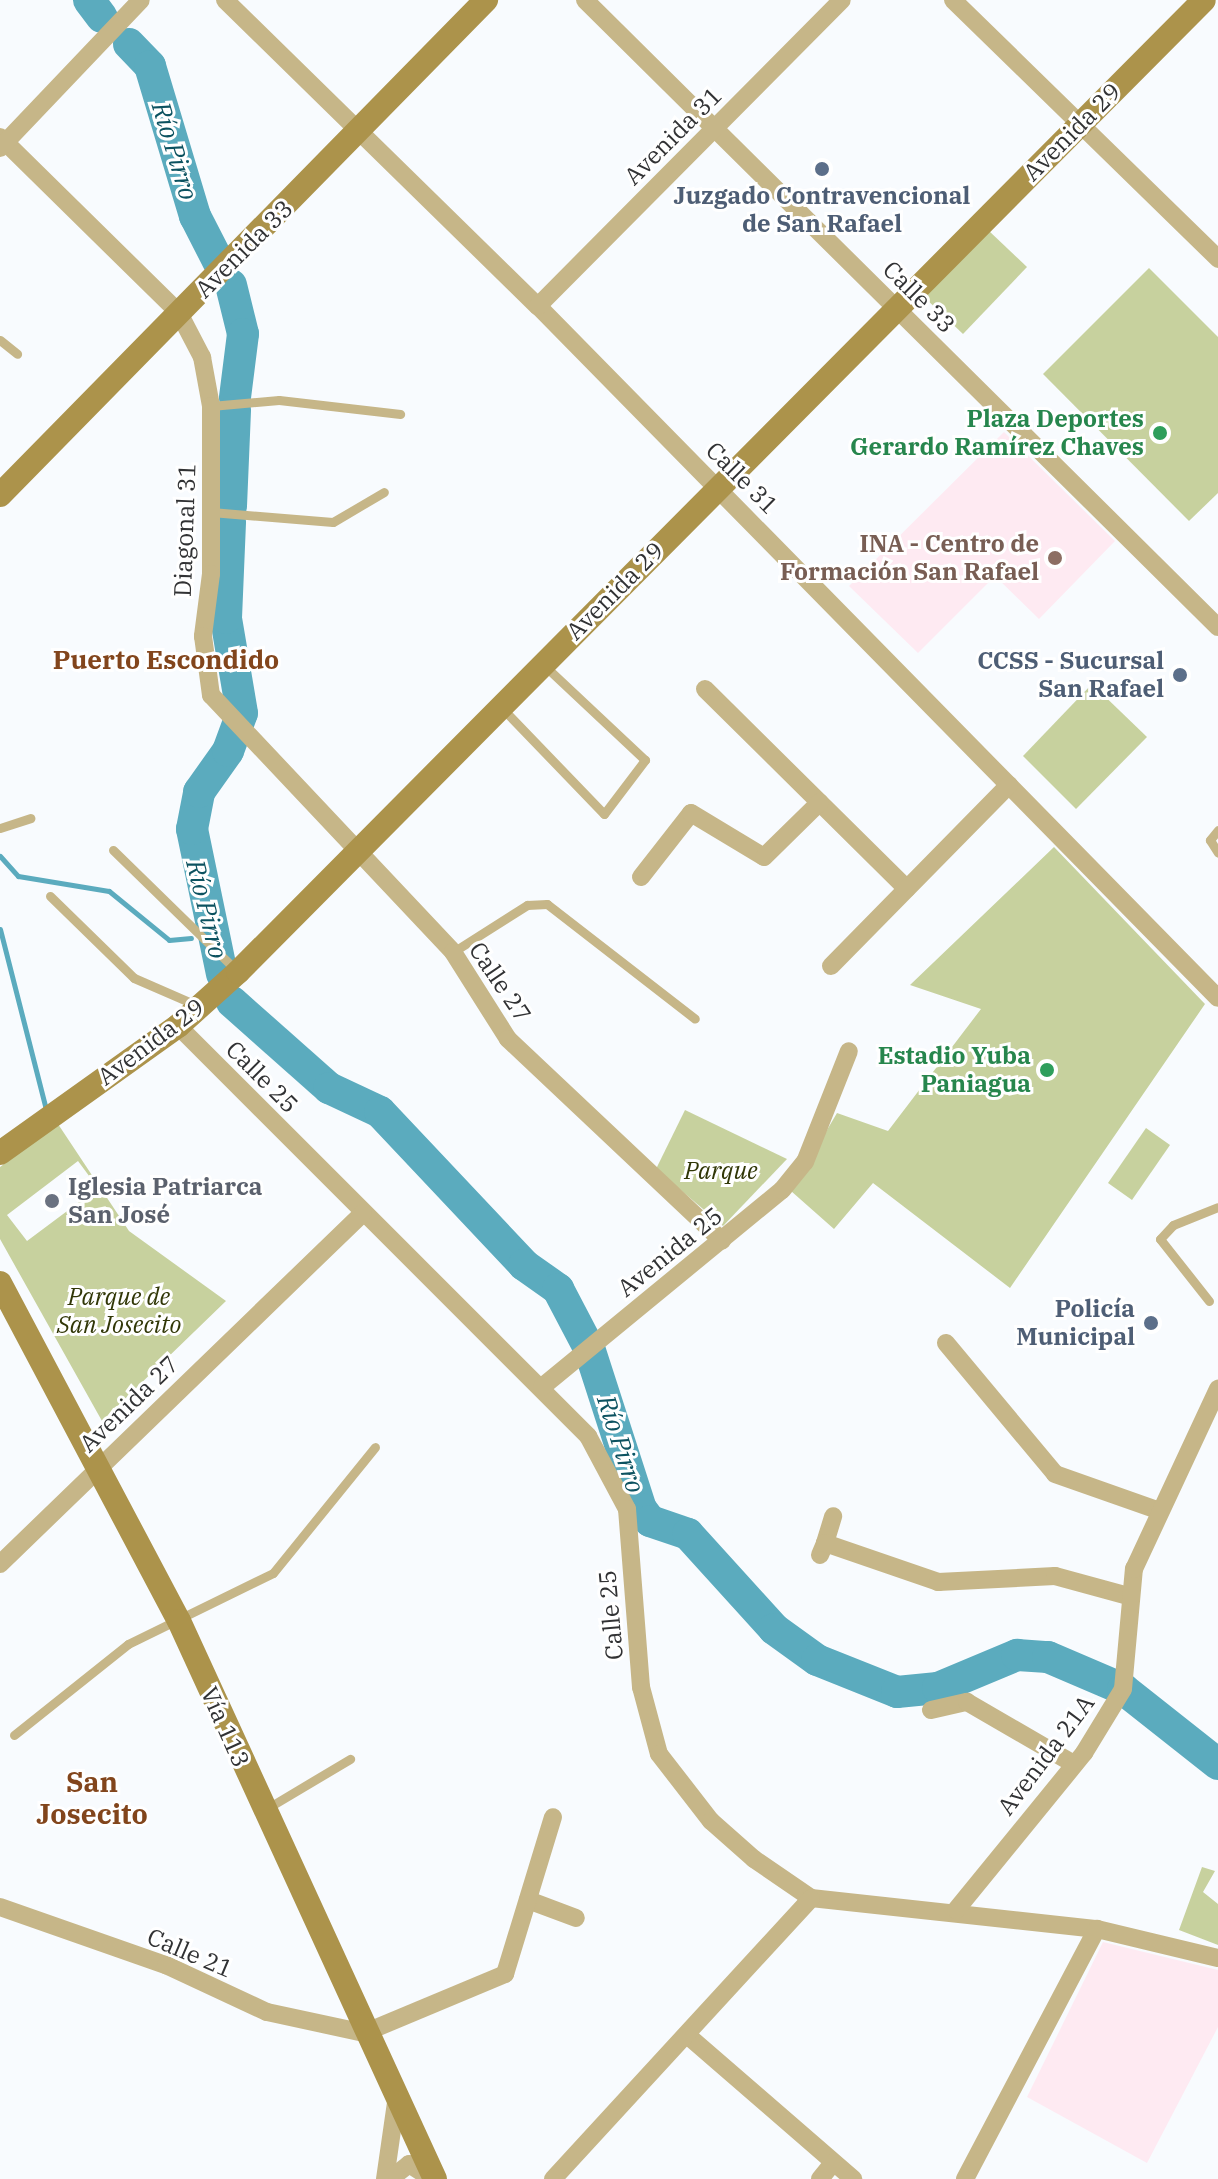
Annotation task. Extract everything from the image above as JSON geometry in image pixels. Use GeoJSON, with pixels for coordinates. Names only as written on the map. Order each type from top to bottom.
{"type":"FeatureCollection","features":[{"type":"Feature","properties":{"kind":"main road","name":"Avenida 33"},"geometry":{"type":"LineString","coordinates":[[1,492],[361,132],[486,0]]}},
{"type":"Feature","properties":{"kind":"main road","name":"Avenida 29"},"geometry":{"type":"LineString","coordinates":[[0,1153],[178,1026],[238,972],[1204,0]]}},
{"type":"Feature","properties":{"kind":"main road","name":"Vía 113"},"geometry":{"type":"LineString","coordinates":[[0,1283],[179,1621],[433,2179]]}},
{"type":"Feature","properties":{"kind":"street"},"geometry":{"type":"LineString","coordinates":[[2,142],[141,0]]}},
{"type":"Feature","properties":{"kind":"street","name":"Calle 31"},"geometry":{"type":"LineString","coordinates":[[225,0],[538,306],[1218,998]]}},
{"type":"Feature","properties":{"kind":"street","name":"Calle 33"},"geometry":{"type":"LineString","coordinates":[[585,0],[1218,627]]}},
{"type":"Feature","properties":{"kind":"street","name":"Avenida 31"},"geometry":{"type":"LineString","coordinates":[[538,306],[842,0]]}},
{"type":"Feature","properties":{"kind":"street"},"geometry":{"type":"LineString","coordinates":[[953,0],[1218,259]]}},
{"type":"Feature","properties":{"kind":"street","name":"Diagonal 31"},"geometry":{"type":"LineString","coordinates":[[2,142],[179,313],[205,366],[211,406],[211,512],[204,677],[222,711],[249,739]]}},
{"type":"Feature","properties":{"kind":"street"},"geometry":{"type":"LineString","coordinates":[[705,689],[907,889]]}},
{"type":"Feature","properties":{"kind":"street","name":"Calle 27"},"geometry":{"type":"LineString","coordinates":[[249,739],[360,851],[453,952],[508,1039],[722,1241]]}},
{"type":"Feature","properties":{"kind":"street"},"geometry":{"type":"LineString","coordinates":[[831,966],[1009,785]]}},
{"type":"Feature","properties":{"kind":"street"},"geometry":{"type":"LineString","coordinates":[[641,877],[691,813],[764,857],[820,802]]}},
{"type":"Feature","properties":{"kind":"street","name":"Calle 25"},"geometry":{"type":"LineString","coordinates":[[178,1026],[588,1436],[627,1509],[641,1687],[659,1754],[711,1821],[811,1898]]}},
{"type":"Feature","properties":{"kind":"street","name":"Avenida 25"},"geometry":{"type":"LineString","coordinates":[[542,1387],[722,1241],[805,1162],[849,1051]]}},
{"type":"Feature","properties":{"kind":"street","name":"Avenida 27"},"geometry":{"type":"LineString","coordinates":[[0,1564],[363,1213]]}},
{"type":"Feature","properties":{"kind":"street"},"geometry":{"type":"LineString","coordinates":[[946,1343],[1055,1474],[1160,1511]]}},
{"type":"Feature","properties":{"kind":"street","name":"Avenida 21A"},"geometry":{"type":"LineString","coordinates":[[956,1910],[1074,1764],[1123,1689],[1128,1596],[1160,1511],[1213,1412],[1218,1389]]}},
{"type":"Feature","properties":{"kind":"street"},"geometry":{"type":"LineString","coordinates":[[833,1516],[822,1549],[938,1582],[1055,1576],[1128,1596]]}},
{"type":"Feature","properties":{"kind":"street"},"geometry":{"type":"LineString","coordinates":[[931,1710],[967,1702],[1074,1764]]}},
{"type":"Feature","properties":{"kind":"street"},"geometry":{"type":"LineString","coordinates":[[364,2033],[505,1974],[553,1817]]}},
{"type":"Feature","properties":{"kind":"street"},"geometry":{"type":"LineString","coordinates":[[553,2179],[811,1898],[956,1910],[1097,1929],[1218,1958]]}},
{"type":"Feature","properties":{"kind":"street"},"geometry":{"type":"LineString","coordinates":[[528,1900],[576,1918]]}},
{"type":"Feature","properties":{"kind":"street","name":"Calle 21"},"geometry":{"type":"LineString","coordinates":[[0,1907],[166,1965],[267,2012],[364,2033]]}},
{"type":"Feature","properties":{"kind":"street"},"geometry":{"type":"LineString","coordinates":[[965,2179],[1097,1929]]}},
{"type":"Feature","properties":{"kind":"street"},"geometry":{"type":"LineString","coordinates":[[687,2035],[853,2179]]}},
{"type":"Feature","properties":{"kind":"street"},"geometry":{"type":"LineString","coordinates":[[388,2179],[396,2103]]}},
{"type":"Feature","properties":{"kind":"street"},"geometry":{"type":"LineString","coordinates":[[820,2179],[833,2163]]}},
{"type":"Feature","properties":{"kind":"street"},"geometry":{"type":"LineString","coordinates":[[388,2179],[409,2164],[433,2179]]}},
{"type":"Feature","properties":{"kind":"lane"},"geometry":{"type":"LineString","coordinates":[[0,340],[17,354]]}},
{"type":"Feature","properties":{"kind":"lane"},"geometry":{"type":"LineString","coordinates":[[211,406],[279,400],[400,414]]}},
{"type":"Feature","properties":{"kind":"lane"},"geometry":{"type":"LineString","coordinates":[[211,512],[333,522],[384,492]]}},
{"type":"Feature","properties":{"kind":"lane"},"geometry":{"type":"LineString","coordinates":[[502,708],[604,814],[645,760],[543,664]]}},
{"type":"Feature","properties":{"kind":"lane"},"geometry":{"type":"LineString","coordinates":[[0,828],[30,818]]}},
{"type":"Feature","properties":{"kind":"lane"},"geometry":{"type":"LineString","coordinates":[[1218,830],[1210,840],[1218,853]]}},
{"type":"Feature","properties":{"kind":"lane"},"geometry":{"type":"LineString","coordinates":[[113,850],[238,972]]}},
{"type":"Feature","properties":{"kind":"lane"},"geometry":{"type":"LineString","coordinates":[[50,896],[134,978],[199,1007]]}},
{"type":"Feature","properties":{"kind":"lane"},"geometry":{"type":"LineString","coordinates":[[453,952],[527,905],[547,904],[695,1019]]}},
{"type":"Feature","properties":{"kind":"lane"},"geometry":{"type":"LineString","coordinates":[[1209,1301],[1160,1239],[1173,1225],[1218,1207]]}},
{"type":"Feature","properties":{"kind":"lane"},"geometry":{"type":"LineString","coordinates":[[14,1735],[128,1644],[273,1573],[375,1447]]}},
{"type":"Feature","properties":{"kind":"lane"},"geometry":{"type":"LineString","coordinates":[[263,1811],[350,1759]]}},
{"type":"Feature","properties":{"kind":"shaded area"},"geometry":{"type":"Polygon","coordinates":[[[1004,432],[1115,541],[1039,619],[995,576],[918,653],[849,586],[1004,432]]]}},
{"type":"Feature","properties":{"kind":"shaded area"},"geometry":{"type":"Polygon","coordinates":[[[1103,1942],[1218,1970],[1218,2027],[1147,2163],[1027,2097],[1103,1942]]]}},
{"type":"Feature","properties":{"kind":"green space"},"geometry":{"type":"Polygon","coordinates":[[[988,230],[1027,267],[963,334],[924,297],[988,230]]]}},
{"type":"Feature","properties":{"kind":"green space","name":"Plaza Deportes Gerardo Ramírez Chaves"},"geometry":{"type":"Polygon","coordinates":[[[1149,268],[1218,337],[1218,493],[1189,521],[1043,374],[1149,268]]]}},
{"type":"Feature","properties":{"kind":"green space"},"geometry":{"type":"Polygon","coordinates":[[[1092,684],[1147,737],[1076,809],[1023,756],[1092,684]]]}},
{"type":"Feature","properties":{"kind":"green space","name":"Estadio Yuba Paniagua"},"geometry":{"type":"Polygon","coordinates":[[[1054,847],[1205,1004],[1010,1288],[873,1183],[834,1229],[791,1191],[837,1113],[888,1131],[981,1009],[910,985],[1054,847]]]}},
{"type":"Feature","properties":{"kind":"green space","name":"Parque"},"geometry":{"type":"Polygon","coordinates":[[[685,1110],[787,1159],[723,1226],[656,1169],[685,1110]]]}},
{"type":"Feature","properties":{"kind":"green space","name":"Parque de San Josecito"},"geometry":{"type":"Polygon","coordinates":[[[58,1124],[129,1231],[226,1301],[102,1421],[0,1239],[0,1167],[58,1124]],[[78,1161],[7,1215],[27,1241],[98,1188],[78,1161]]]}},
{"type":"Feature","properties":{"kind":"green space"},"geometry":{"type":"Polygon","coordinates":[[[1146,1128],[1170,1145],[1132,1200],[1108,1183],[1146,1128]]]}},
{"type":"Feature","properties":{"kind":"green space"},"geometry":{"type":"Polygon","coordinates":[[[1202,1867],[1215,1871],[1203,1892],[1218,1904],[1218,1945],[1179,1930],[1202,1867]]]}},
{"type":"Feature","properties":{"kind":"waterway","name":"Río Pirro"},"geometry":{"type":"LineString","coordinates":[[89,0],[102,17]]}},
{"type":"Feature","properties":{"kind":"waterway","name":"Río Pirro"},"geometry":{"type":"LineString","coordinates":[[129,44],[150,66],[195,216],[218,261]]}},
{"type":"Feature","properties":{"kind":"waterway","name":"Río Pirro"},"geometry":{"type":"LineString","coordinates":[[231,285],[243,334],[235,397]]}},
{"type":"Feature","properties":{"kind":"waterway","name":"Río Pirro"},"geometry":{"type":"LineString","coordinates":[[231,506],[235,410]]}},
{"type":"Feature","properties":{"kind":"waterway","name":"Río Pirro"},"geometry":{"type":"LineString","coordinates":[[222,974],[192,829],[199,792],[228,751],[242,713],[226,618],[230,522]]}},
{"type":"Feature","properties":{"kind":"waterway"},"geometry":{"type":"LineString","coordinates":[[0,856],[18,876],[109,891],[169,940],[191,938]]}},
{"type":"Feature","properties":{"kind":"waterway"},"geometry":{"type":"LineString","coordinates":[[0,929],[47,1113]]}},
{"type":"Feature","properties":{"kind":"waterway","name":"Río Pirro"},"geometry":{"type":"LineString","coordinates":[[232,1002],[329,1088],[380,1112],[524,1265],[558,1289],[589,1348],[641,1509],[650,1521],[688,1534],[774,1629],[817,1660],[897,1692],[938,1688],[1017,1655],[1048,1657],[1123,1689],[1218,1764]]}},
{"type":"Feature","properties":{"kind":"place","name":"Juzgado Contravencional de San Rafael"},"geometry":{"type":"Point","coordinates":[822,169]}},
{"type":"Feature","properties":{"kind":"place","name":"Plaza Deportes Gerardo Ramírez Chaves"},"geometry":{"type":"Point","coordinates":[1160,433]}},
{"type":"Feature","properties":{"kind":"place","name":"INA - Centro de Formación San Rafael"},"geometry":{"type":"Point","coordinates":[1055,558]}},
{"type":"Feature","properties":{"kind":"place","name":"CCSS - Sucursal San Rafael"},"geometry":{"type":"Point","coordinates":[1180,675]}},
{"type":"Feature","properties":{"kind":"place","name":"Estadio Yuba Paniagua"},"geometry":{"type":"Point","coordinates":[1047,1070]}},
{"type":"Feature","properties":{"kind":"place","name":"Iglesia Patriarca San José"},"geometry":{"type":"Point","coordinates":[52,1201]}},
{"type":"Feature","properties":{"kind":"place","name":"Policía Municipal"},"geometry":{"type":"Point","coordinates":[1151,1323]}},
{"type":"Feature","properties":{"kind":"district","name":"Puerto Escondido"},"geometry":{"type":"Point","coordinates":[166,660]}},
{"type":"Feature","properties":{"kind":"district","name":"San Josecito"},"geometry":{"type":"Point","coordinates":[92,1798]}}]}
